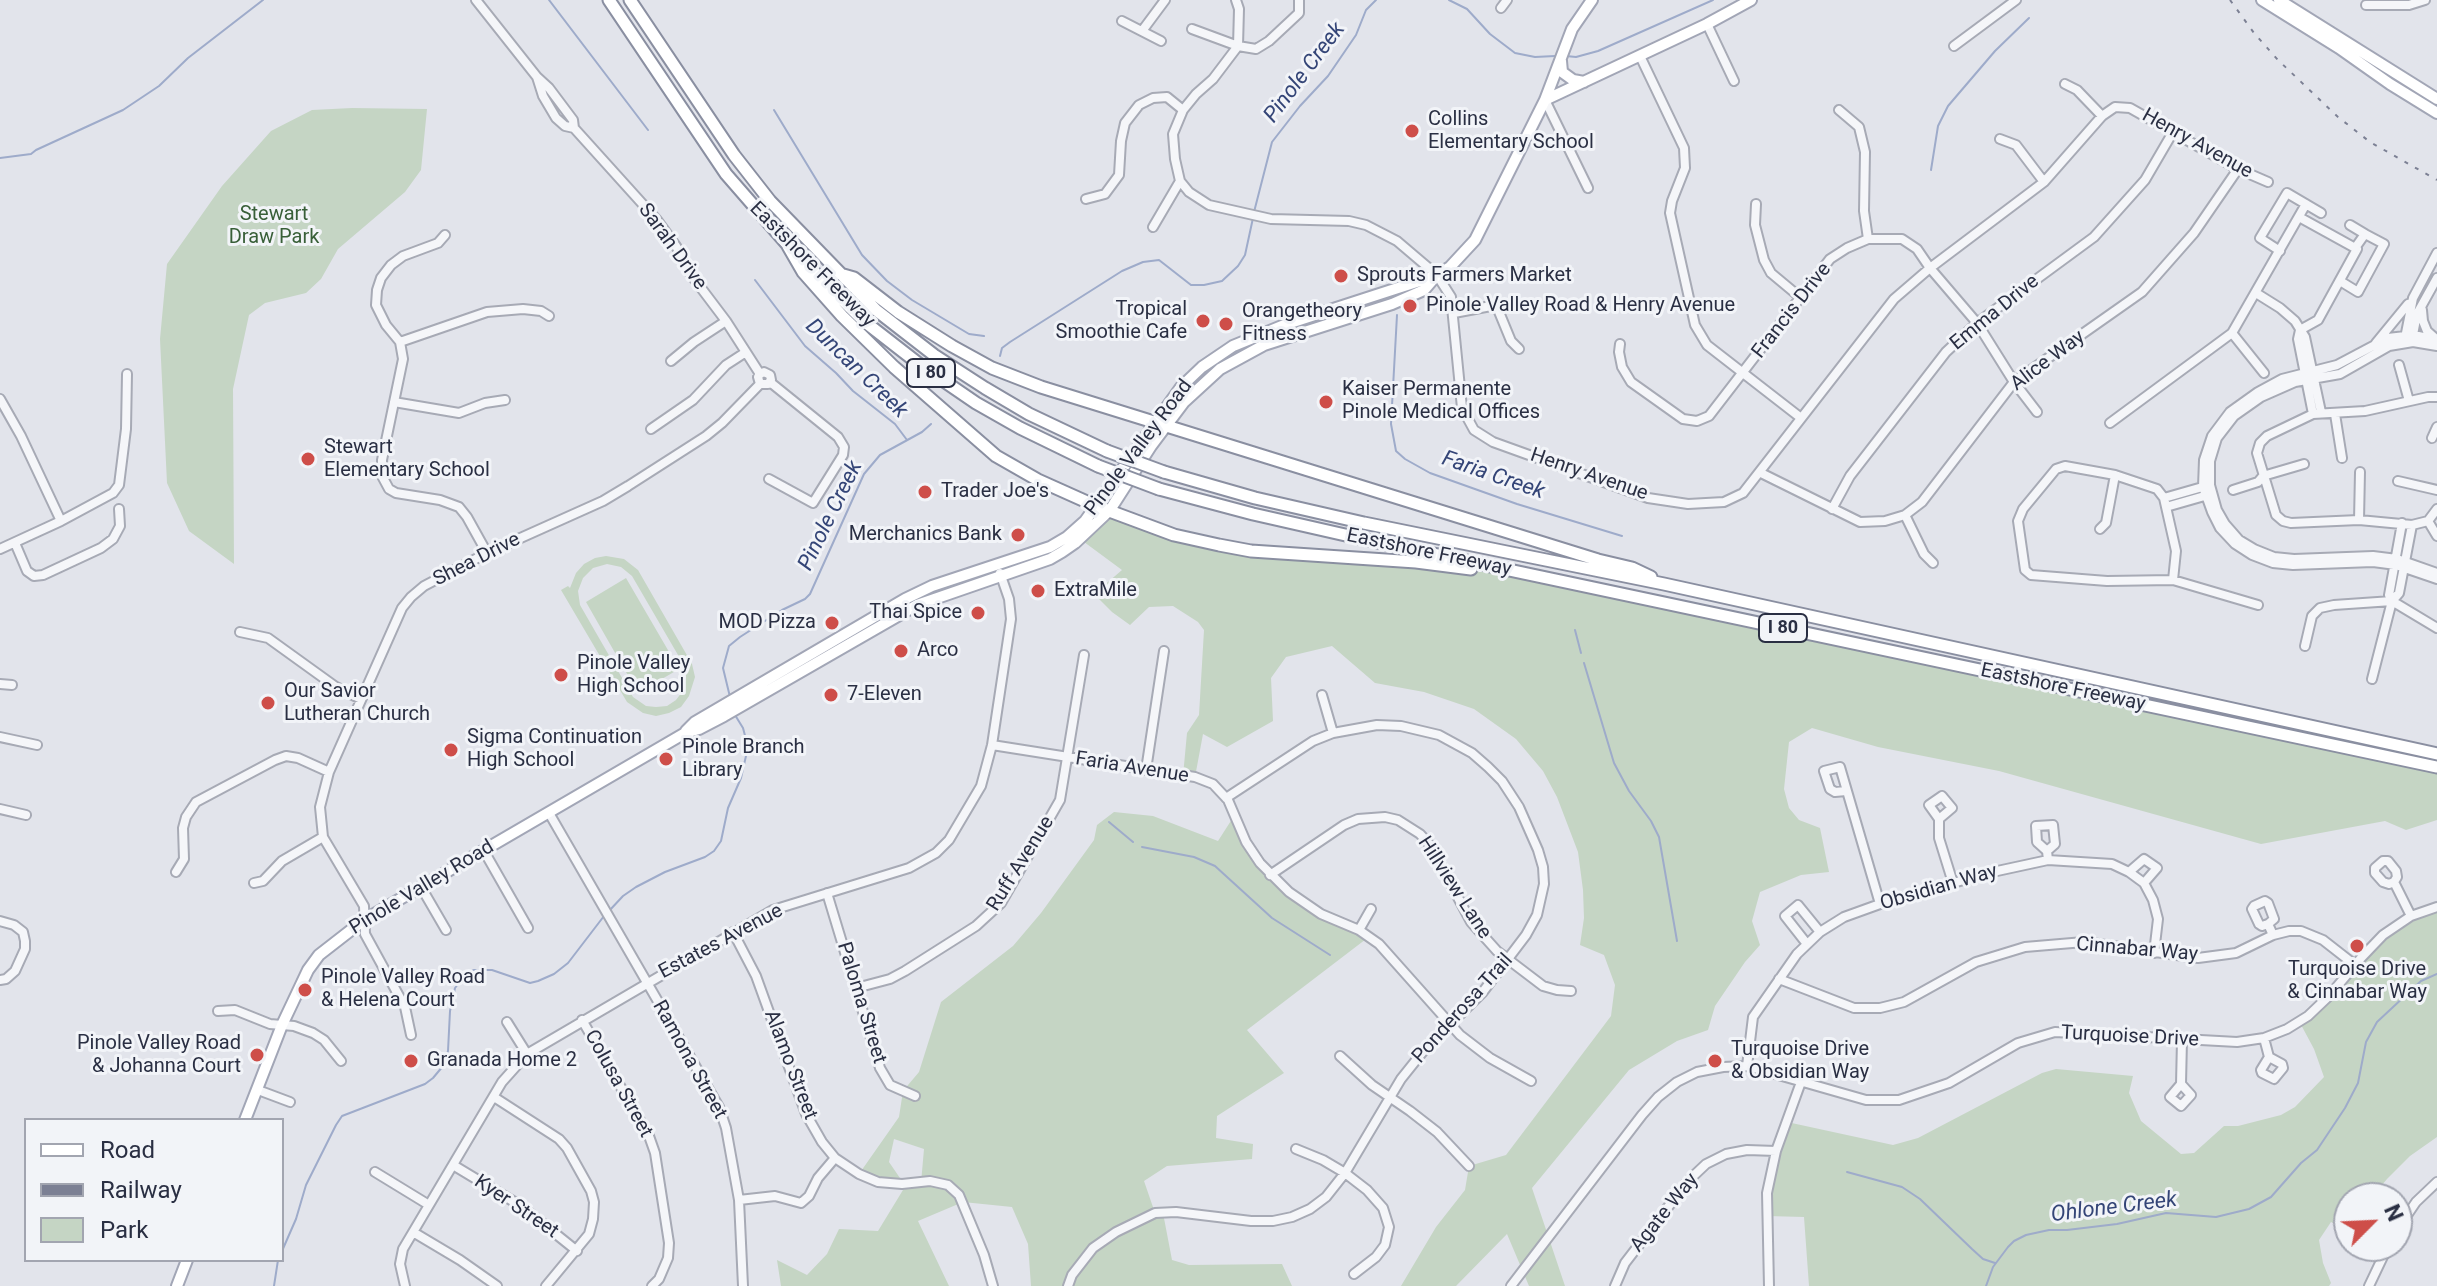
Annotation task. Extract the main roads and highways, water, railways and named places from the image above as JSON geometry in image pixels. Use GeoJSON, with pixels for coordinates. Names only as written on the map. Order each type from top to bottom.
{"type":"FeatureCollection","features":[{"type":"Feature","properties":{"kind":"highway","name":"Eastshore Freeway"},"geometry":{"type":"LineString","coordinates":[[609,0],[726,174],[788,246],[865,322],[976,403],[1098,466],[1159,489],[1253,514],[2437,767]]}},
{"type":"Feature","properties":{"kind":"highway","name":"Eastshore Freeway"},"geometry":{"type":"LineString","coordinates":[[630,0],[734,155],[770,201],[876,310],[972,380],[1029,414],[1107,451],[1164,472],[1255,498],[1364,523],[1664,584],[2437,754]]}},
{"type":"Feature","properties":{"kind":"highway"},"geometry":{"type":"LineString","coordinates":[[788,246],[803,272],[842,316],[894,367],[996,456],[1038,480],[1096,506],[1174,535],[1251,551],[1416,562],[1547,578]]}},
{"type":"Feature","properties":{"kind":"highway"},"geometry":{"type":"LineString","coordinates":[[840,274],[854,278],[928,332],[992,368],[1041,387],[1632,568],[1664,584]]}},
{"type":"Feature","properties":{"kind":"main road","name":"Pinole Valley Road"},"geometry":{"type":"LineString","coordinates":[[246,1118],[300,985],[319,955],[364,920],[685,733],[699,729],[744,699],[917,605],[1060,541],[1078,528],[1096,506],[1155,421],[1191,377],[1233,346],[1287,324],[1437,275],[1450,267],[1475,240],[1545,100],[1572,29],[1592,0]]}},
{"type":"Feature","properties":{"kind":"main road"},"geometry":{"type":"LineString","coordinates":[[1545,100],[1751,0]]}},
{"type":"Feature","properties":{"kind":"main road"},"geometry":{"type":"LineString","coordinates":[[2279,0],[2437,99]]}},
{"type":"Feature","properties":{"kind":"main road"},"geometry":{"type":"LineString","coordinates":[[2265,2],[2437,113]]}},
{"type":"Feature","properties":{"kind":"main road"},"geometry":{"type":"LineString","coordinates":[[1561,61],[1562,72],[1573,80],[1584,82]]}},
{"type":"Feature","properties":{"kind":"main road","name":"Pinole Valley Road"},"geometry":{"type":"LineString","coordinates":[[999,570],[1050,559],[1083,536],[1110,510],[1184,402],[1220,369],[1249,351],[1392,304],[1424,290],[1437,275]]}},
{"type":"Feature","properties":{"kind":"main road"},"geometry":{"type":"LineString","coordinates":[[177,1286],[186,1262]]}},
{"type":"Feature","properties":{"kind":"waterway","name":"Duncan Creek"},"geometry":{"type":"LineString","coordinates":[[0,158],[31,154],[123,110],[159,86],[188,58],[263,0]]}},
{"type":"Feature","properties":{"kind":"waterway","name":"Duncan Creek"},"geometry":{"type":"LineString","coordinates":[[549,0],[648,130]]}},
{"type":"Feature","properties":{"kind":"waterway","name":"Pinole Creek"},"geometry":{"type":"LineString","coordinates":[[1254,212],[1272,142],[1328,76],[1356,35],[1366,10],[1376,0]]}},
{"type":"Feature","properties":{"kind":"waterway","name":"Pinole Creek"},"geometry":{"type":"LineString","coordinates":[[1449,0],[1467,9],[1490,34],[1515,53],[1535,57],[1555,56]]}},
{"type":"Feature","properties":{"kind":"waterway","name":"Pinole Creek"},"geometry":{"type":"LineString","coordinates":[[1566,56],[1576,57],[1598,51],[1713,0]]}},
{"type":"Feature","properties":{"kind":"waterway"},"geometry":{"type":"LineString","coordinates":[[1931,170],[1938,126],[1948,106],[1995,51],[2029,18]]}},
{"type":"Feature","properties":{"kind":"waterway"},"geometry":{"type":"LineString","coordinates":[[774,110],[862,255],[887,281],[912,300],[969,334],[984,336]]}},
{"type":"Feature","properties":{"kind":"waterway","name":"Pinole Creek"},"geometry":{"type":"LineString","coordinates":[[1000,356],[1002,348],[1010,342],[1122,271],[1143,262],[1159,260],[1191,285],[1222,281],[1245,255],[1253,218]]}},
{"type":"Feature","properties":{"kind":"waterway","name":"Duncan Creek"},"geometry":{"type":"LineString","coordinates":[[755,280],[805,346],[853,391],[895,424],[907,440]]}},
{"type":"Feature","properties":{"kind":"waterway","name":"Faria Creek"},"geometry":{"type":"LineString","coordinates":[[1397,315],[1391,424],[1396,451],[1430,473],[1622,536]]}},
{"type":"Feature","properties":{"kind":"waterway","name":"Pinole Creek"},"geometry":{"type":"LineString","coordinates":[[730,697],[723,668],[729,646],[810,594],[864,474],[880,455],[931,424]]}},
{"type":"Feature","properties":{"kind":"waterway","name":"Faria Creek"},"geometry":{"type":"LineString","coordinates":[[1575,630],[1581,653]]}},
{"type":"Feature","properties":{"kind":"waterway","name":"Faria Creek"},"geometry":{"type":"LineString","coordinates":[[1584,663],[1614,763],[1659,837],[1677,941]]}},
{"type":"Feature","properties":{"kind":"waterway","name":"Pinole Creek"},"geometry":{"type":"LineString","coordinates":[[609,911],[636,887],[705,857],[721,841],[748,747],[743,728],[735,715]]}},
{"type":"Feature","properties":{"kind":"waterway"},"geometry":{"type":"LineString","coordinates":[[1109,822],[1133,842]]}},
{"type":"Feature","properties":{"kind":"waterway"},"geometry":{"type":"LineString","coordinates":[[1142,847],[1194,857],[1215,866],[1272,918],[1330,955]]}},
{"type":"Feature","properties":{"kind":"waterway","name":"Pinole Creek"},"geometry":{"type":"LineString","coordinates":[[284,1246],[306,1185],[342,1116],[425,1084],[443,1066],[448,1051],[450,1011],[455,988],[466,974],[474,970],[492,970],[530,983],[538,981],[568,963],[604,916]]}},
{"type":"Feature","properties":{"kind":"waterway","name":"Ohlone Creek"},"geometry":{"type":"LineString","coordinates":[[1986,1286],[1993,1267],[2008,1247],[2026,1235],[2117,1224],[2166,1213],[2216,1217],[2249,1209],[2271,1197],[2317,1150],[2345,1108],[2358,1083],[2366,1042],[2377,1022],[2421,981],[2437,974]]}},
{"type":"Feature","properties":{"kind":"waterway"},"geometry":{"type":"LineString","coordinates":[[1847,1172],[1902,1187],[1920,1199],[1983,1259],[1995,1263]]}},
{"type":"Feature","properties":{"kind":"waterway","name":"Pinole Creek"},"geometry":{"type":"LineString","coordinates":[[274,1286],[278,1262]]}},
{"type":"Feature","properties":{"kind":"railway"},"geometry":{"type":"LineString","coordinates":[[2230,0],[2278,60],[2338,117],[2370,142],[2437,180]]}},
{"type":"Feature","properties":{"kind":"place","name":"Collins Elementary School"},"geometry":{"type":"Point","coordinates":[1412,131]}},
{"type":"Feature","properties":{"kind":"place","name":"Sprouts Farmers Market"},"geometry":{"type":"Point","coordinates":[1341,276]}},
{"type":"Feature","properties":{"kind":"place","name":"Pinole Valley Road & Henry Avenue"},"geometry":{"type":"Point","coordinates":[1410,306]}},
{"type":"Feature","properties":{"kind":"place","name":"Tropical Smoothie Cafe"},"geometry":{"type":"Point","coordinates":[1203,321]}},
{"type":"Feature","properties":{"kind":"place","name":"Orangetheory Fitness"},"geometry":{"type":"Point","coordinates":[1226,324]}},
{"type":"Feature","properties":{"kind":"place","name":"Kaiser Permanente Pinole Medical Offices"},"geometry":{"type":"Point","coordinates":[1326,402]}},
{"type":"Feature","properties":{"kind":"place","name":"Stewart Elementary School"},"geometry":{"type":"Point","coordinates":[308,459]}},
{"type":"Feature","properties":{"kind":"place","name":"Trader Joe's"},"geometry":{"type":"Point","coordinates":[925,492]}},
{"type":"Feature","properties":{"kind":"place","name":"Merchanics Bank"},"geometry":{"type":"Point","coordinates":[1018,535]}},
{"type":"Feature","properties":{"kind":"place","name":"ExtraMile"},"geometry":{"type":"Point","coordinates":[1038,591]}},
{"type":"Feature","properties":{"kind":"place","name":"Thai Spice"},"geometry":{"type":"Point","coordinates":[978,613]}},
{"type":"Feature","properties":{"kind":"place","name":"MOD Pizza"},"geometry":{"type":"Point","coordinates":[832,623]}},
{"type":"Feature","properties":{"kind":"place","name":"Arco"},"geometry":{"type":"Point","coordinates":[901,651]}},
{"type":"Feature","properties":{"kind":"place","name":"Pinole Valley High School"},"geometry":{"type":"Point","coordinates":[561,675]}},
{"type":"Feature","properties":{"kind":"place","name":"7-Eleven"},"geometry":{"type":"Point","coordinates":[831,695]}},
{"type":"Feature","properties":{"kind":"place","name":"Our Savior Lutheran Church"},"geometry":{"type":"Point","coordinates":[268,703]}},
{"type":"Feature","properties":{"kind":"place","name":"Sigma Continuation High School"},"geometry":{"type":"Point","coordinates":[451,750]}},
{"type":"Feature","properties":{"kind":"place","name":"Pinole Branch Library"},"geometry":{"type":"Point","coordinates":[666,759]}},
{"type":"Feature","properties":{"kind":"place","name":"Turquoise Drive & Cinnabar Way"},"geometry":{"type":"Point","coordinates":[2357,946]}},
{"type":"Feature","properties":{"kind":"place","name":"Pinole Valley Road & Helena Court"},"geometry":{"type":"Point","coordinates":[305,990]}},
{"type":"Feature","properties":{"kind":"place","name":"Pinole Valley Road & Johanna Court"},"geometry":{"type":"Point","coordinates":[257,1055]}},
{"type":"Feature","properties":{"kind":"place","name":"Granada Home 2"},"geometry":{"type":"Point","coordinates":[411,1061]}},
{"type":"Feature","properties":{"kind":"place","name":"Turquoise Drive & Obsidian Way"},"geometry":{"type":"Point","coordinates":[1715,1061]}},
{"type":"Feature","properties":{"kind":"park label","name":"Stewart Draw Park"},"geometry":{"type":"Point","coordinates":[274,226]}}]}
